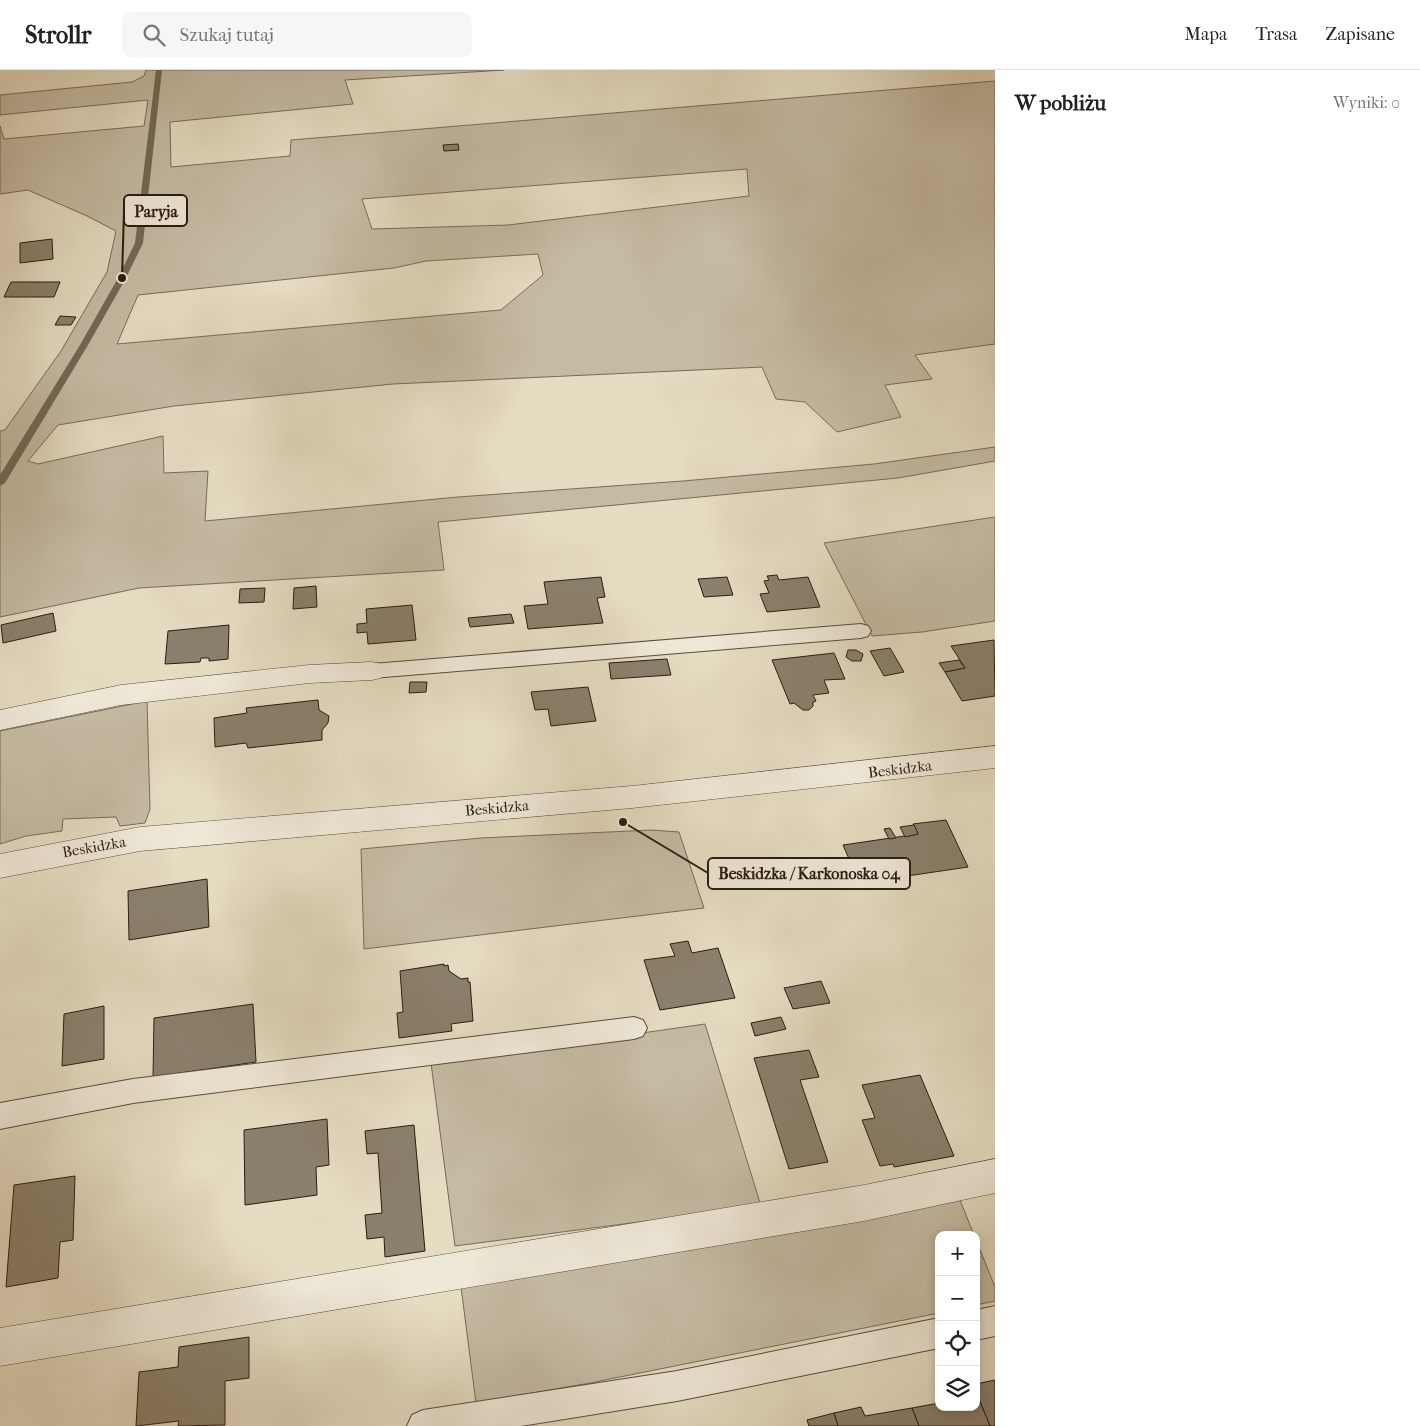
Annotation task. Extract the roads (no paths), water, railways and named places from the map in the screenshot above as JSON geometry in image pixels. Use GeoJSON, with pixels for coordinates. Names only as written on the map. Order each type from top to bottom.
{"type":"FeatureCollection","features":[{"type":"Feature","properties":{"kind":"street"},"geometry":{"type":"LineString","coordinates":[[0,720],[121,695],[309,674],[372,671]]}},
{"type":"Feature","properties":{"kind":"street","name":"Beskidzka"},"geometry":{"type":"LineString","coordinates":[[0,866],[140,839],[632,797],[995,757]]}},
{"type":"Feature","properties":{"kind":"street"},"geometry":{"type":"LineString","coordinates":[[0,1347],[864,1203],[995,1176]]}},
{"type":"Feature","properties":{"kind":"lane"},"geometry":{"type":"LineString","coordinates":[[372,671],[861,631]]}},
{"type":"Feature","properties":{"kind":"lane"},"geometry":{"type":"LineString","coordinates":[[0,1116],[133,1091],[634,1028]]}},
{"type":"Feature","properties":{"kind":"lane"},"geometry":{"type":"LineString","coordinates":[[980,1324],[995,1321]]}},
{"type":"Feature","properties":{"kind":"lane"},"geometry":{"type":"LineString","coordinates":[[423,1426],[677,1386],[935,1334]]}},
{"type":"Feature","properties":{"kind":"waterway"},"geometry":{"type":"LineString","coordinates":[[0,483],[84,345],[122,278],[139,243],[159,70]]}},
{"type":"Feature","properties":{"kind":"place","name":"Paryja"},"geometry":{"type":"Point","coordinates":[122,278]}},
{"type":"Feature","properties":{"kind":"place","name":"Beskidzka / Karkonoska 04"},"geometry":{"type":"Point","coordinates":[623,822]}}]}
